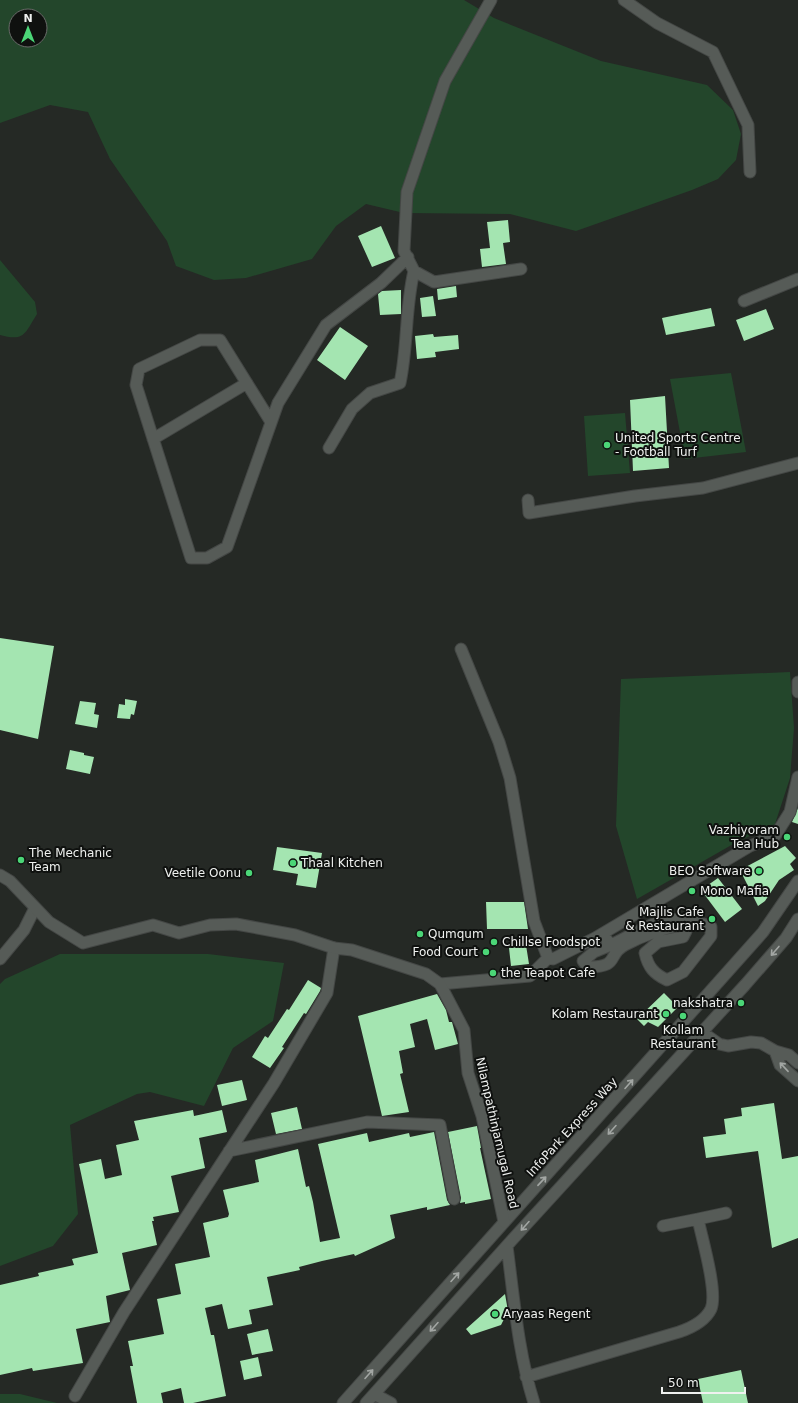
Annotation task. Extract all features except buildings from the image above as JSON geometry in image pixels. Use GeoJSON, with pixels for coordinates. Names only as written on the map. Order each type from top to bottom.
{"type":"FeatureCollection","features":[{"type":"Feature","properties":{"kind":"street"},"geometry":{"type":"LineString","coordinates":[[329,448],[352,409],[370,393],[400,383],[405,362],[410,290],[414,271],[404,251],[407,192],[445,81],[491,0]]}},
{"type":"Feature","properties":{"kind":"street"},"geometry":{"type":"LineString","coordinates":[[624,0],[657,23],[713,52],[748,125],[750,172]]}},
{"type":"Feature","properties":{"kind":"street"},"geometry":{"type":"LineString","coordinates":[[271,422],[220,340],[200,340],[139,369],[136,385],[191,558],[208,558],[227,547],[278,403],[326,325],[381,283],[408,257]]}},
{"type":"Feature","properties":{"kind":"street"},"geometry":{"type":"LineString","coordinates":[[414,271],[434,282],[521,269]]}},
{"type":"Feature","properties":{"kind":"street"},"geometry":{"type":"LineString","coordinates":[[744,301],[798,279]]}},
{"type":"Feature","properties":{"kind":"street"},"geometry":{"type":"LineString","coordinates":[[154,439],[247,383]]}},
{"type":"Feature","properties":{"kind":"street"},"geometry":{"type":"LineString","coordinates":[[528,500],[529,513],[635,496],[703,488],[798,463]]}},
{"type":"Feature","properties":{"kind":"street"},"geometry":{"type":"LineString","coordinates":[[462,649],[499,742],[510,778],[534,921],[548,958]]}},
{"type":"Feature","properties":{"kind":"street"},"geometry":{"type":"LineString","coordinates":[[798,682],[798,692]]}},
{"type":"Feature","properties":{"kind":"street"},"geometry":{"type":"LineString","coordinates":[[548,958],[553,959],[602,934],[750,846],[775,836],[790,812],[798,777]]}},
{"type":"Feature","properties":{"kind":"street","name":"Nilampathinjamugal Road"},"geometry":{"type":"LineString","coordinates":[[0,875],[10,881],[49,922],[83,943],[153,925],[179,933],[210,925],[236,924],[295,935],[334,948],[352,950],[426,974],[440,984],[464,1030],[468,1073],[482,1116],[504,1222]]}},
{"type":"Feature","properties":{"kind":"street","name":"InfoPark Express Way"},"geometry":{"type":"LineString","coordinates":[[342,1403],[764,932],[798,880]]}},
{"type":"Feature","properties":{"kind":"street"},"geometry":{"type":"LineString","coordinates":[[0,959],[24,930],[35,908]]}},
{"type":"Feature","properties":{"kind":"street"},"geometry":{"type":"LineString","coordinates":[[679,918],[711,927],[711,936],[687,968],[683,972],[667,980],[655,975],[646,962],[644,953],[658,942],[683,937],[686,931],[680,925],[659,930],[623,946],[611,963],[599,967],[588,967],[583,961],[594,952],[611,945],[667,919],[679,918]]}},
{"type":"Feature","properties":{"kind":"street"},"geometry":{"type":"LineString","coordinates":[[366,1403],[786,938],[798,919]]}},
{"type":"Feature","properties":{"kind":"street"},"geometry":{"type":"LineString","coordinates":[[602,934],[611,945]]}},
{"type":"Feature","properties":{"kind":"street"},"geometry":{"type":"LineString","coordinates":[[75,1396],[124,1312],[274,1083],[327,993],[334,948]]}},
{"type":"Feature","properties":{"kind":"street"},"geometry":{"type":"LineString","coordinates":[[440,984],[530,976],[548,958]]}},
{"type":"Feature","properties":{"kind":"street"},"geometry":{"type":"LineString","coordinates":[[702,1032],[719,1044],[728,1046],[751,1042],[761,1043],[775,1051],[789,1055],[798,1063]]}},
{"type":"Feature","properties":{"kind":"street"},"geometry":{"type":"LineString","coordinates":[[775,1051],[780,1065],[798,1081]]}},
{"type":"Feature","properties":{"kind":"street"},"geometry":{"type":"LineString","coordinates":[[229,1151],[366,1122],[440,1125],[454,1199]]}},
{"type":"Feature","properties":{"kind":"street"},"geometry":{"type":"LineString","coordinates":[[663,1226],[726,1213]]}},
{"type":"Feature","properties":{"kind":"street"},"geometry":{"type":"LineString","coordinates":[[526,1377],[679,1332],[695,1325],[706,1316],[713,1301],[713,1288],[698,1219]]}},
{"type":"Feature","properties":{"kind":"street"},"geometry":{"type":"LineString","coordinates":[[507,1246],[526,1377],[534,1403]]}},
{"type":"Feature","properties":{"kind":"street"},"geometry":{"type":"LineString","coordinates":[[374,1394],[391,1403]]}},
{"type":"Feature","properties":{"kind":"green space"},"geometry":{"type":"Polygon","coordinates":[[[0,0],[464,0],[494,18],[601,61],[707,85],[733,110],[741,134],[736,160],[718,179],[692,190],[576,231],[510,214],[404,213],[366,204],[336,226],[312,259],[246,278],[214,280],[176,266],[167,241],[110,159],[88,112],[50,105],[0,123],[0,0]]]}},
{"type":"Feature","properties":{"kind":"green space"},"geometry":{"type":"Polygon","coordinates":[[[0,260],[35,302],[37,314],[27,331],[20,336],[8,337],[0,335],[0,260]]]}},
{"type":"Feature","properties":{"kind":"green space"},"geometry":{"type":"Polygon","coordinates":[[[731,373],[746,452],[685,459],[670,379],[731,373]]]}},
{"type":"Feature","properties":{"kind":"green space","name":"United Sports Centre - Football Turf"},"geometry":{"type":"Polygon","coordinates":[[[625,413],[630,473],[588,476],[584,416],[625,413]]]}},
{"type":"Feature","properties":{"kind":"green space"},"geometry":{"type":"Polygon","coordinates":[[[790,672],[794,728],[790,778],[775,824],[735,843],[637,899],[616,826],[621,679],[790,672]]]}},
{"type":"Feature","properties":{"kind":"green space"},"geometry":{"type":"Polygon","coordinates":[[[60,954],[208,954],[284,963],[273,1021],[233,1048],[204,1106],[150,1092],[137,1094],[70,1125],[78,1214],[53,1246],[0,1266],[0,984],[5,979],[60,954]]]}},
{"type":"Feature","properties":{"kind":"green space"},"geometry":{"type":"Polygon","coordinates":[[[0,1394],[20,1394],[57,1403],[0,1403],[0,1394]]]}},
{"type":"Feature","properties":{"kind":"place","name":"United Sports Centre - Football Turf"},"geometry":{"type":"Point","coordinates":[607,445]}},
{"type":"Feature","properties":{"kind":"place","name":"Vazhiyoram Tea Hub"},"geometry":{"type":"Point","coordinates":[787,837]}},
{"type":"Feature","properties":{"kind":"place","name":"The Mechanic Team"},"geometry":{"type":"Point","coordinates":[21,860]}},
{"type":"Feature","properties":{"kind":"place","name":"Thaal Kitchen"},"geometry":{"type":"Point","coordinates":[293,863]}},
{"type":"Feature","properties":{"kind":"place","name":"BEO Software"},"geometry":{"type":"Point","coordinates":[759,871]}},
{"type":"Feature","properties":{"kind":"place","name":"Veetile Oonu"},"geometry":{"type":"Point","coordinates":[249,873]}},
{"type":"Feature","properties":{"kind":"place","name":"Mono Mafia"},"geometry":{"type":"Point","coordinates":[692,891]}},
{"type":"Feature","properties":{"kind":"place","name":"Majlis Cafe & Restaurant"},"geometry":{"type":"Point","coordinates":[712,919]}},
{"type":"Feature","properties":{"kind":"place","name":"Qumqum"},"geometry":{"type":"Point","coordinates":[420,934]}},
{"type":"Feature","properties":{"kind":"place","name":"Chillse Foodspot"},"geometry":{"type":"Point","coordinates":[494,942]}},
{"type":"Feature","properties":{"kind":"place","name":"Food Court"},"geometry":{"type":"Point","coordinates":[486,952]}},
{"type":"Feature","properties":{"kind":"place","name":"the Teapot Cafe"},"geometry":{"type":"Point","coordinates":[493,973]}},
{"type":"Feature","properties":{"kind":"place","name":"nakshatra"},"geometry":{"type":"Point","coordinates":[741,1003]}},
{"type":"Feature","properties":{"kind":"place","name":"Kolam Restaurant"},"geometry":{"type":"Point","coordinates":[666,1014]}},
{"type":"Feature","properties":{"kind":"place","name":"Kollam Restaurant"},"geometry":{"type":"Point","coordinates":[683,1016]}},
{"type":"Feature","properties":{"kind":"place","name":"Aryaas Regent"},"geometry":{"type":"Point","coordinates":[495,1314]}}]}
